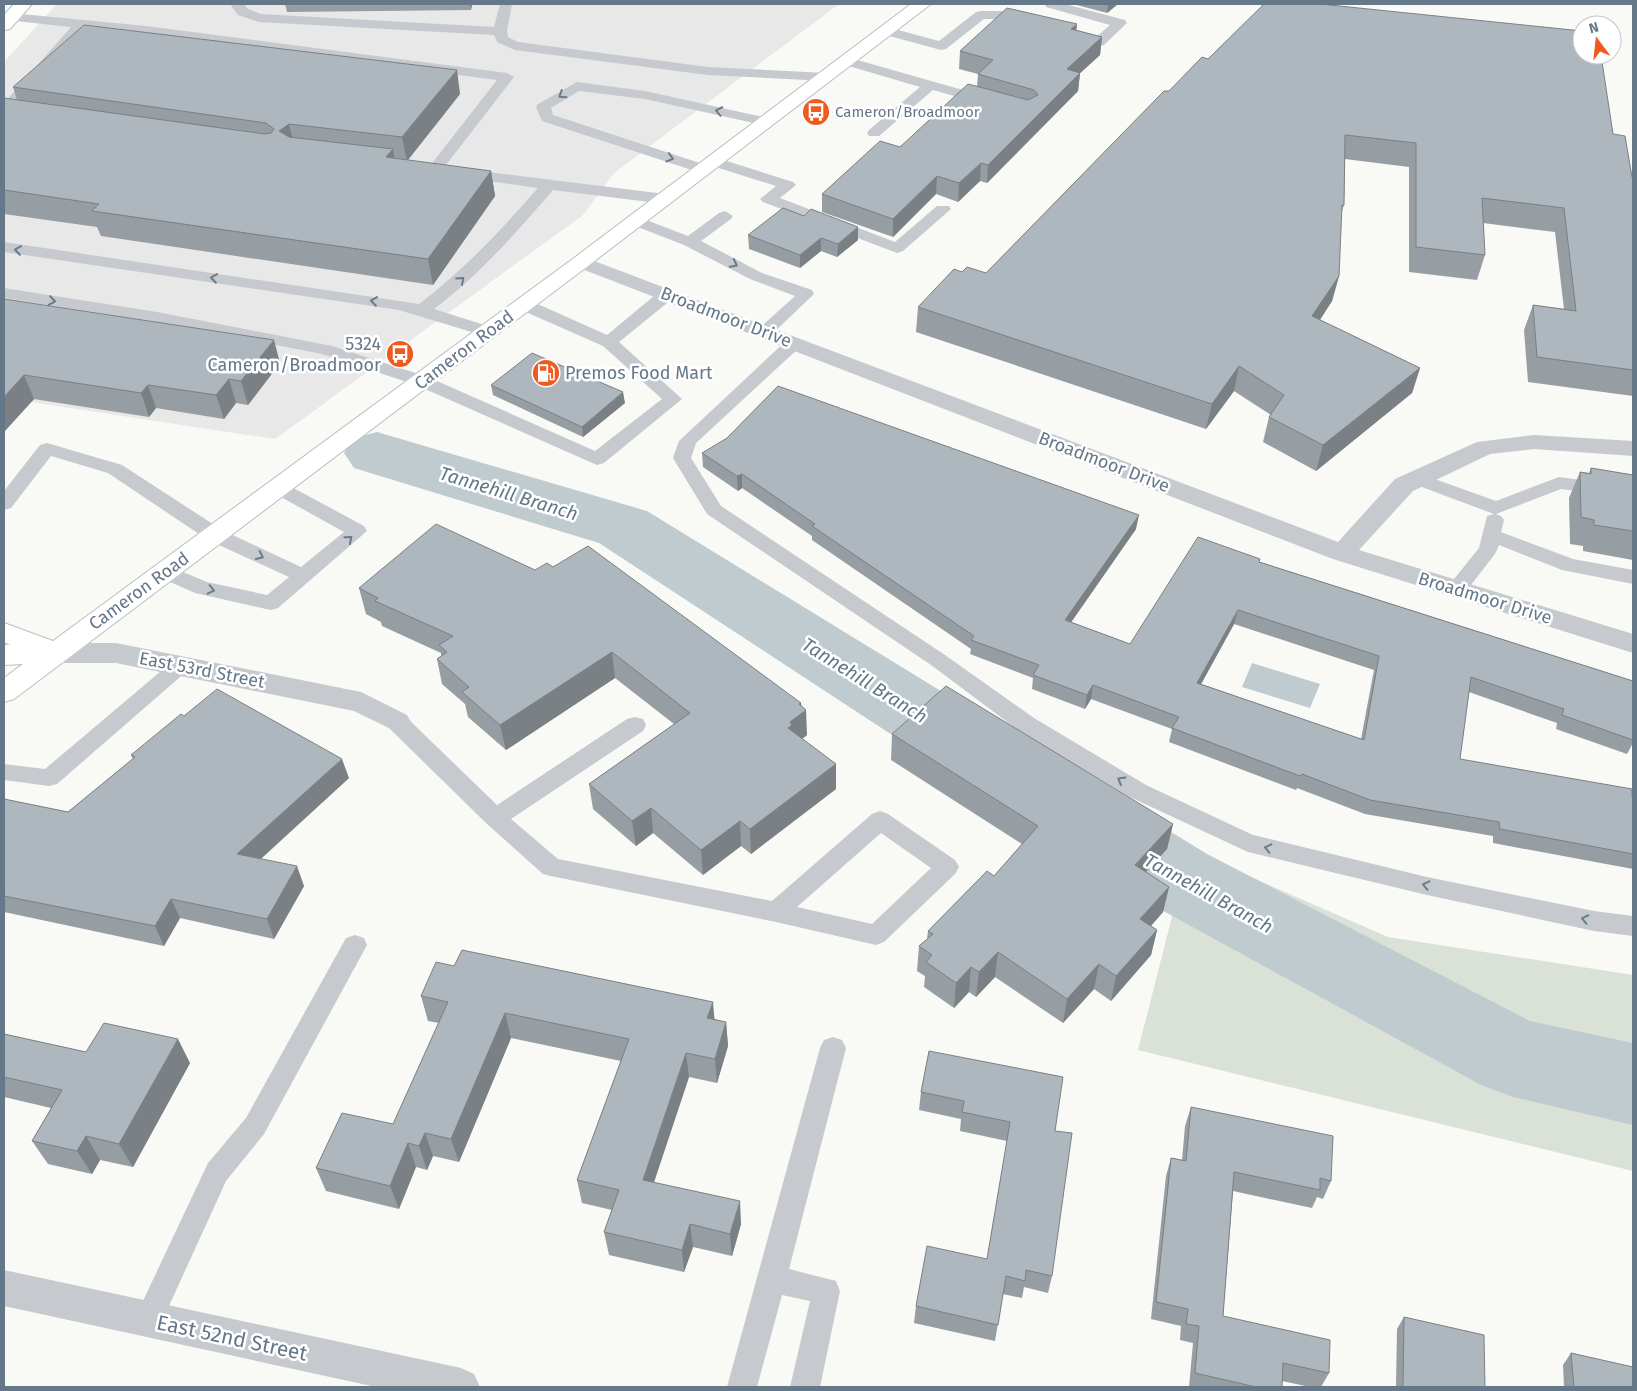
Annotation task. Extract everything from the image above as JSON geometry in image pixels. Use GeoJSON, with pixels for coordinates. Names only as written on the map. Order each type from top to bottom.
{"type":"FeatureCollection","features":[{"type":"Feature","properties":{"kind":"main road"},"geometry":{"type":"LineString","coordinates":[[7,21],[23,4]]}},
{"type":"Feature","properties":{"kind":"main road","name":"Cameron Road"},"geometry":{"type":"LineString","coordinates":[[4,692],[488,332],[922,4]]}},
{"type":"Feature","properties":{"kind":"main road","name":"East 53rd Street"},"geometry":{"type":"LineString","coordinates":[[4,632],[56,653]]}},
{"type":"Feature","properties":{"kind":"main road"},"geometry":{"type":"LineString","coordinates":[[4,655],[56,653]]}},
{"type":"Feature","properties":{"kind":"street","name":"Broadmoor Drive"},"geometry":{"type":"LineString","coordinates":[[581,262],[1342,553],[1633,644]]}},
{"type":"Feature","properties":{"kind":"street"},"geometry":{"type":"LineString","coordinates":[[1342,553],[1404,485],[1485,447],[1534,442],[1633,448]]}},
{"type":"Feature","properties":{"kind":"street","name":"East 53rd Street"},"geometry":{"type":"LineString","coordinates":[[56,653],[116,653],[361,702],[397,722]]}},
{"type":"Feature","properties":{"kind":"street","name":"East 52nd Street"},"geometry":{"type":"LineString","coordinates":[[4,1288],[461,1387]]}},
{"type":"Feature","properties":{"kind":"lane"},"geometry":{"type":"LineString","coordinates":[[237,4],[243,12],[259,18],[500,31]]}},
{"type":"Feature","properties":{"kind":"lane"},"geometry":{"type":"LineString","coordinates":[[1051,4],[1120,23],[1099,42],[1064,33]]}},
{"type":"Feature","properties":{"kind":"lane"},"geometry":{"type":"LineString","coordinates":[[485,15],[505,9],[500,31],[502,38],[515,46],[708,71],[826,77]]}},
{"type":"Feature","properties":{"kind":"lane"},"geometry":{"type":"LineString","coordinates":[[887,31],[941,46],[981,14],[1001,15],[1037,25]]}},
{"type":"Feature","properties":{"kind":"lane"},"geometry":{"type":"LineString","coordinates":[[259,18],[467,15]]}},
{"type":"Feature","properties":{"kind":"lane"},"geometry":{"type":"LineString","coordinates":[[7,21],[81,24],[146,30],[507,76],[434,171]]}},
{"type":"Feature","properties":{"kind":"lane"},"geometry":{"type":"LineString","coordinates":[[23,118],[4,114],[81,24]]}},
{"type":"Feature","properties":{"kind":"lane"},"geometry":{"type":"LineString","coordinates":[[847,61],[998,104]]}},
{"type":"Feature","properties":{"kind":"lane"},"geometry":{"type":"LineString","coordinates":[[874,133],[931,85]]}},
{"type":"Feature","properties":{"kind":"lane"},"geometry":{"type":"LineString","coordinates":[[767,122],[645,95],[577,86],[543,107],[547,118],[709,165],[788,185],[768,199],[897,248],[943,209]]}},
{"type":"Feature","properties":{"kind":"lane"},"geometry":{"type":"LineString","coordinates":[[414,168],[665,199]]}},
{"type":"Feature","properties":{"kind":"lane"},"geometry":{"type":"LineString","coordinates":[[422,310],[459,282],[494,248],[549,184]]}},
{"type":"Feature","properties":{"kind":"lane"},"geometry":{"type":"LineString","coordinates":[[690,242],[725,216]]}},
{"type":"Feature","properties":{"kind":"lane"},"geometry":{"type":"LineString","coordinates":[[636,221],[690,242],[756,276],[806,294],[764,332]]}},
{"type":"Feature","properties":{"kind":"lane"},"geometry":{"type":"LineString","coordinates":[[4,248],[422,310],[488,332]]}},
{"type":"Feature","properties":{"kind":"lane"},"geometry":{"type":"LineString","coordinates":[[4,293],[157,316],[326,350],[422,381],[597,459],[673,399],[609,342],[525,304]]}},
{"type":"Feature","properties":{"kind":"lane"},"geometry":{"type":"LineString","coordinates":[[609,342],[666,295]]}},
{"type":"Feature","properties":{"kind":"lane"},"geometry":{"type":"LineString","coordinates":[[794,343],[688,441],[682,458],[714,510],[938,660],[1026,724],[1138,791],[1248,843],[1427,886],[1594,921],[1633,926]]}},
{"type":"Feature","properties":{"kind":"lane"},"geometry":{"type":"LineString","coordinates":[[4,504],[47,449],[115,469],[215,535],[304,576]]}},
{"type":"Feature","properties":{"kind":"lane"},"geometry":{"type":"LineString","coordinates":[[1418,479],[1496,508],[1559,484],[1633,493]]}},
{"type":"Feature","properties":{"kind":"lane"},"geometry":{"type":"LineString","coordinates":[[166,572],[202,588],[271,603],[357,531],[279,488]]}},
{"type":"Feature","properties":{"kind":"lane"},"geometry":{"type":"LineString","coordinates":[[1457,589],[1488,549],[1496,508]]}},
{"type":"Feature","properties":{"kind":"lane"},"geometry":{"type":"LineString","coordinates":[[1491,535],[1569,565],[1633,578]]}},
{"type":"Feature","properties":{"kind":"lane"},"geometry":{"type":"LineString","coordinates":[[4,772],[49,778],[180,666]]}},
{"type":"Feature","properties":{"kind":"lane"},"geometry":{"type":"LineString","coordinates":[[397,722],[495,818],[552,867],[776,912],[876,935],[947,867],[880,820],[776,912]]}},
{"type":"Feature","properties":{"kind":"lane"},"geometry":{"type":"LineString","coordinates":[[495,818],[635,725]]}},
{"type":"Feature","properties":{"kind":"lane"},"geometry":{"type":"LineString","coordinates":[[148,1320],[217,1172],[255,1126],[355,945]]}},
{"type":"Feature","properties":{"kind":"lane"},"geometry":{"type":"LineString","coordinates":[[742,1387],[833,1048]]}},
{"type":"Feature","properties":{"kind":"lane"},"geometry":{"type":"LineString","coordinates":[[772,1279],[826,1291],[805,1387]]}},
{"type":"Feature","properties":{"kind":"shaded area"},"geometry":{"type":"Polygon","coordinates":[[[57,4],[839,4],[614,173],[583,215],[275,439],[4,398],[4,62],[57,4]]]}},
{"type":"Feature","properties":{"kind":"shaded area"},"geometry":{"type":"Polygon","coordinates":[[[1252,663],[1320,684],[1310,708],[1242,687],[1252,663]]]}},
{"type":"Feature","properties":{"kind":"shaded area"},"geometry":{"type":"Polygon","coordinates":[[[1189,850],[1388,937],[1633,975],[1633,1171],[1138,1050],[1189,850]]]}},
{"type":"Feature","properties":{"kind":"building"},"geometry":{"type":"Polygon","coordinates":[[[1264,4],[1320,4],[1572,30],[1572,65],[1603,65],[1613,134],[1625,136],[1633,177],[1633,370],[1537,357],[1533,305],[1576,311],[1564,208],[1482,198],[1485,255],[1416,247],[1416,143],[1345,135],[1344,205],[1342,205],[1339,276],[1312,316],[1420,368],[1323,445],[1269,417],[1284,395],[1239,366],[1212,404],[918,307],[954,269],[962,272],[967,267],[986,273],[1164,91],[1169,91],[1202,57],[1208,59],[1264,4]]]}},
{"type":"Feature","properties":{"kind":"building"},"geometry":{"type":"Polygon","coordinates":[[[1007,8],[1077,24],[1071,29],[1102,37],[1067,69],[1080,73],[988,165],[981,163],[959,183],[937,176],[893,219],[822,194],[880,141],[900,147],[968,84],[1028,100],[1038,95],[1034,90],[978,74],[993,60],[960,51],[1007,8]]]}},
{"type":"Feature","properties":{"kind":"building"},"geometry":{"type":"Polygon","coordinates":[[[84,25],[457,70],[402,137],[289,124],[279,131],[289,137],[393,149],[386,157],[491,171],[428,259],[92,211],[99,204],[4,190],[4,98],[265,134],[271,133],[274,129],[266,123],[13,87],[84,25]]]}},
{"type":"Feature","properties":{"kind":"building"},"geometry":{"type":"Polygon","coordinates":[[[783,208],[804,216],[811,209],[858,227],[838,244],[821,238],[800,255],[748,235],[783,208]]]}},
{"type":"Feature","properties":{"kind":"building"},"geometry":{"type":"Polygon","coordinates":[[[4,299],[274,340],[241,381],[229,379],[216,395],[148,385],[141,393],[24,375],[4,397],[4,299]]]}},
{"type":"Feature","properties":{"kind":"building"},"geometry":{"type":"Polygon","coordinates":[[[532,353],[623,392],[582,427],[491,385],[532,353]]]}},
{"type":"Feature","properties":{"kind":"building"},"geometry":{"type":"Polygon","coordinates":[[[778,386],[1139,515],[1065,620],[1130,644],[1198,537],[1260,559],[1259,562],[1633,681],[1633,740],[1562,715],[1564,709],[1471,677],[1460,759],[1632,789],[1633,854],[1500,829],[1499,822],[1370,800],[1172,728],[1179,717],[1093,685],[1087,695],[1033,675],[1039,665],[971,640],[974,636],[812,526],[815,524],[742,474],[737,476],[702,453],[727,438],[778,386]],[[1238,610],[1197,683],[1364,740],[1379,656],[1238,610]]]}},
{"type":"Feature","properties":{"kind":"building"},"geometry":{"type":"Polygon","coordinates":[[[1591,468],[1633,475],[1633,531],[1594,525],[1594,520],[1581,517],[1580,472],[1591,474],[1591,468]]]}},
{"type":"Feature","properties":{"kind":"building"},"geometry":{"type":"Polygon","coordinates":[[[436,524],[535,570],[547,563],[553,567],[588,546],[801,703],[799,704],[806,710],[790,722],[792,725],[788,728],[836,764],[750,829],[740,821],[701,850],[651,808],[632,821],[589,784],[690,713],[612,652],[500,725],[462,692],[469,687],[437,659],[447,652],[439,645],[453,636],[375,601],[378,598],[359,588],[436,524]]]}},
{"type":"Feature","properties":{"kind":"building"},"geometry":{"type":"Polygon","coordinates":[[[946,686],[1173,824],[1135,865],[1169,887],[1140,919],[1157,930],[1116,976],[1099,964],[1067,999],[998,952],[979,972],[971,967],[956,983],[926,962],[932,955],[919,946],[933,934],[928,931],[987,871],[994,876],[1038,826],[892,734],[946,686]]]}},
{"type":"Feature","properties":{"kind":"building"},"geometry":{"type":"Polygon","coordinates":[[[217,689],[342,759],[237,854],[297,866],[267,919],[171,899],[155,926],[4,896],[4,799],[68,812],[135,757],[131,755],[181,714],[184,716],[217,689]]]}},
{"type":"Feature","properties":{"kind":"building"},"geometry":{"type":"Polygon","coordinates":[[[462,950],[713,1002],[707,1018],[726,1022],[715,1059],[686,1053],[643,1180],[740,1201],[730,1234],[690,1224],[682,1250],[604,1232],[619,1190],[577,1180],[629,1039],[505,1013],[451,1139],[425,1133],[419,1146],[408,1143],[390,1186],[316,1168],[342,1113],[393,1124],[448,1002],[421,996],[436,962],[454,966],[462,950]]]}},
{"type":"Feature","properties":{"kind":"building"},"geometry":{"type":"Polygon","coordinates":[[[104,1023],[178,1039],[119,1144],[86,1136],[77,1151],[32,1141],[62,1090],[4,1077],[4,1034],[86,1052],[104,1023]]]}},
{"type":"Feature","properties":{"kind":"building"},"geometry":{"type":"Polygon","coordinates":[[[929,1051],[1063,1077],[1055,1131],[1072,1133],[1052,1276],[1026,1270],[1025,1281],[1006,1276],[998,1325],[916,1306],[927,1246],[987,1259],[1010,1122],[962,1112],[964,1101],[921,1092],[929,1051]]]}},
{"type":"Feature","properties":{"kind":"building"},"geometry":{"type":"Polygon","coordinates":[[[1191,1107],[1333,1136],[1331,1181],[1320,1178],[1320,1190],[1234,1172],[1223,1316],[1330,1340],[1329,1373],[1283,1363],[1282,1387],[1256,1387],[1195,1373],[1199,1326],[1186,1324],[1188,1309],[1156,1302],[1171,1158],[1186,1161],[1191,1107]]]}},
{"type":"Feature","properties":{"kind":"building"},"geometry":{"type":"Polygon","coordinates":[[[1404,1317],[1484,1335],[1485,1387],[1403,1387],[1404,1317]]]}},
{"type":"Feature","properties":{"kind":"building"},"geometry":{"type":"Polygon","coordinates":[[[1571,1353],[1633,1367],[1633,1387],[1574,1387],[1571,1353]]]}},
{"type":"Feature","properties":{"kind":"waterway","name":"Tannehill Branch"},"geometry":{"type":"LineString","coordinates":[[377,453],[623,527],[1177,878],[1513,1057],[1633,1084]]}},
{"type":"Feature","properties":{"kind":"place","name":"Cameron/Broadmoor"},"geometry":{"type":"Point","coordinates":[816,112]}},
{"type":"Feature","properties":{"kind":"place","name":"5324 Cameron/Broadmoor"},"geometry":{"type":"Point","coordinates":[400,354]}},
{"type":"Feature","properties":{"kind":"place","name":"Premos Food Mart"},"geometry":{"type":"Point","coordinates":[546,373]}}]}
